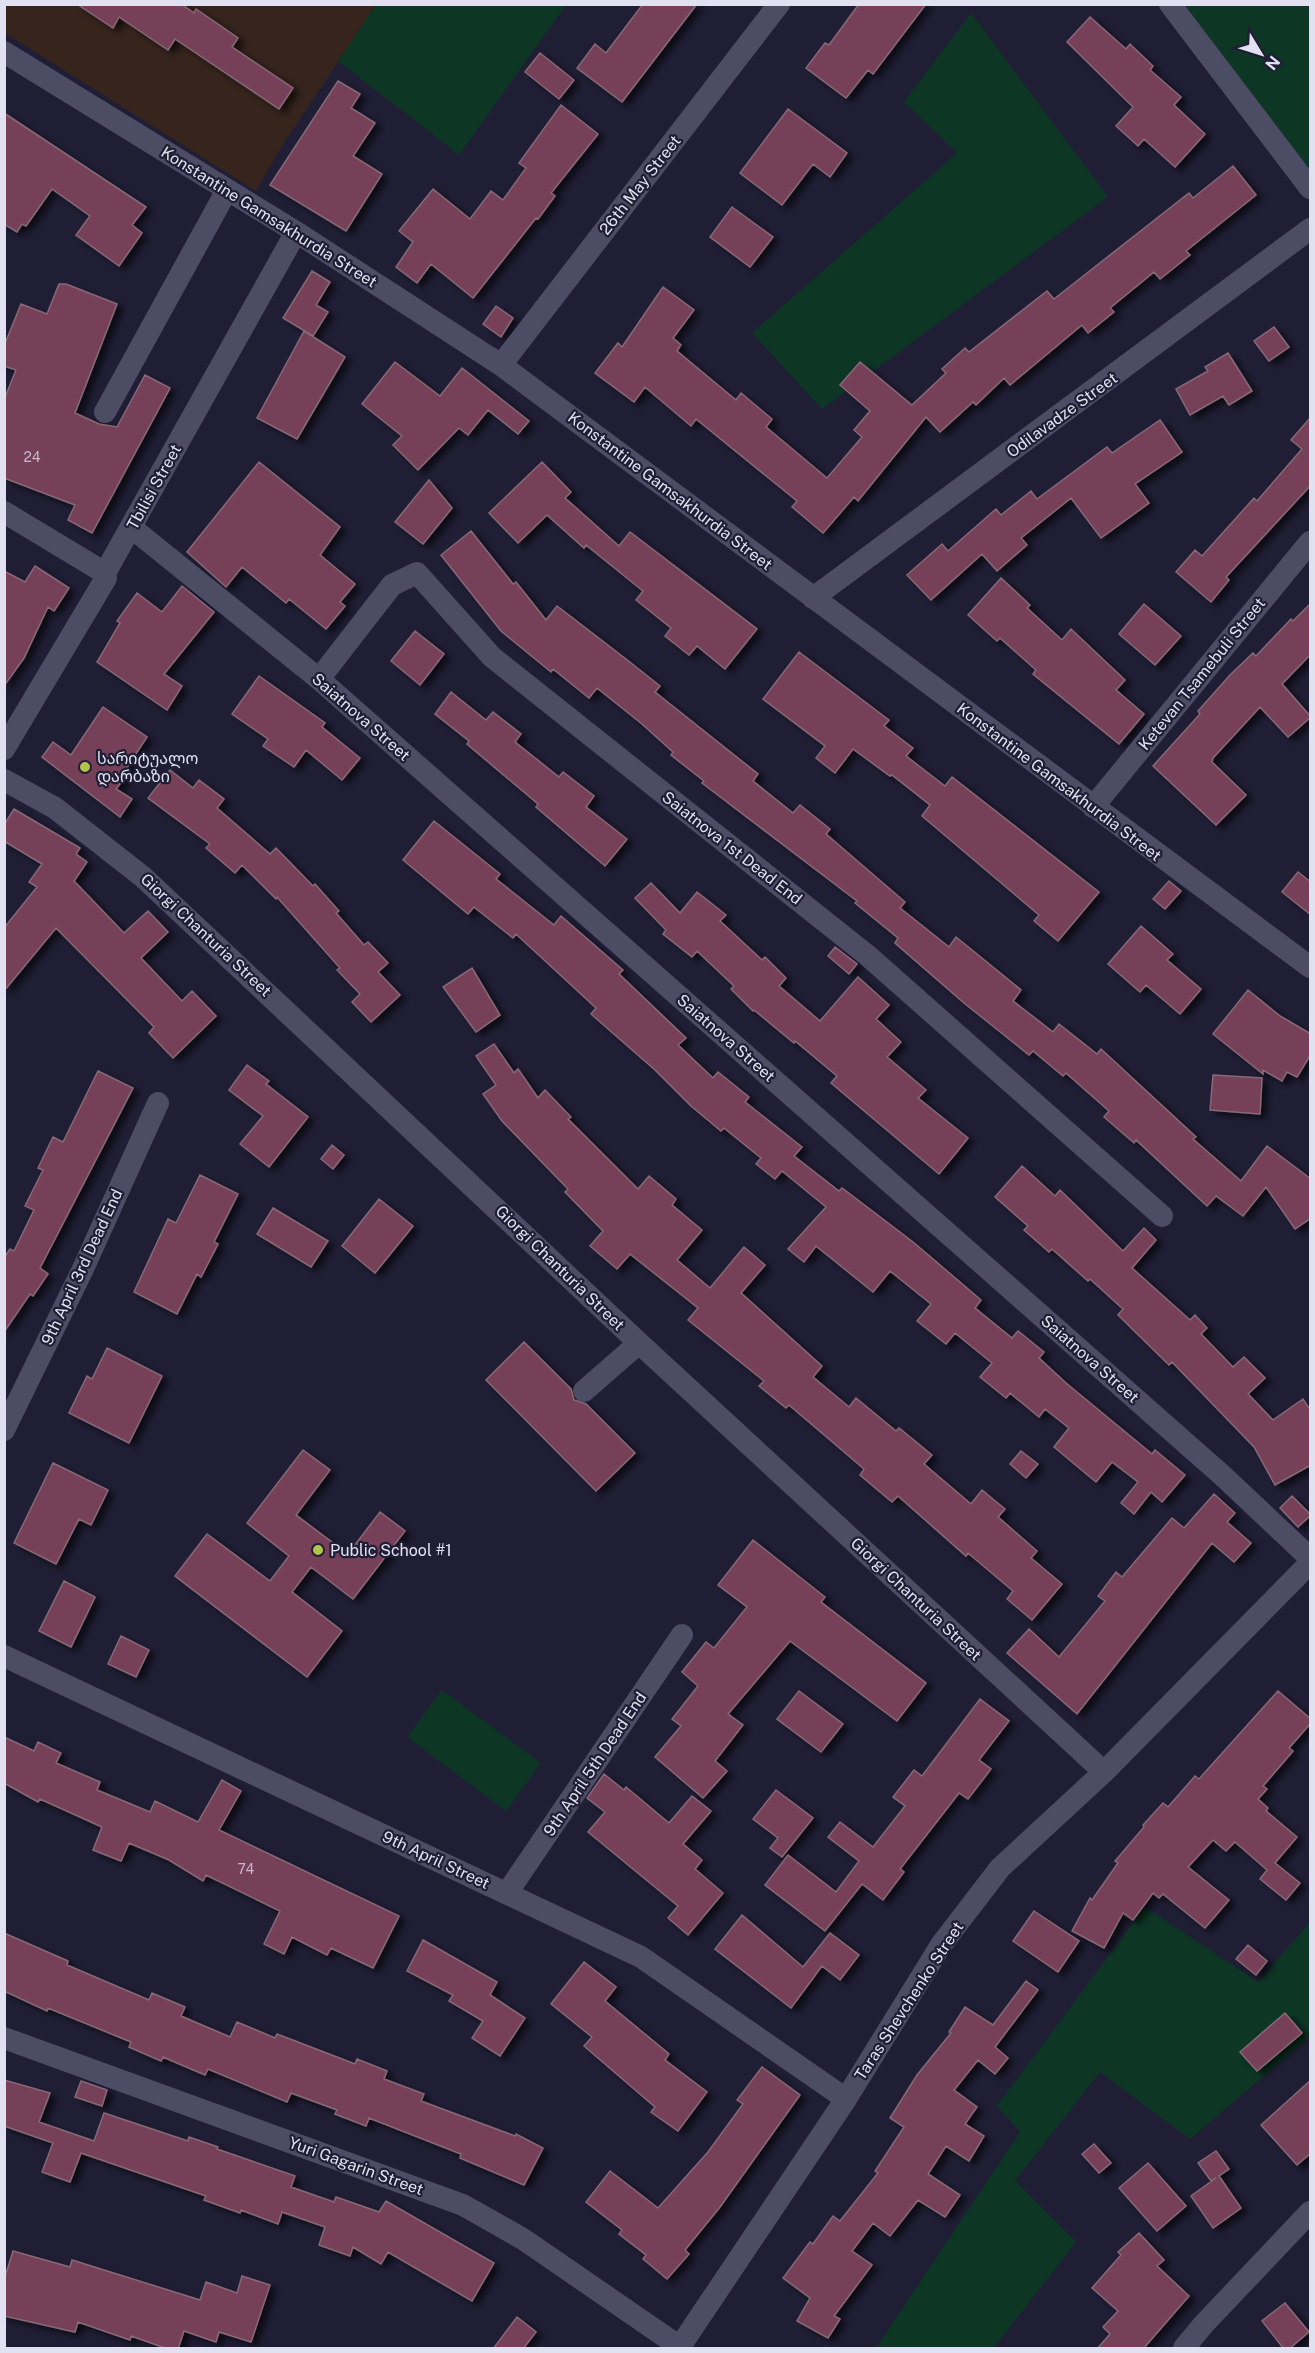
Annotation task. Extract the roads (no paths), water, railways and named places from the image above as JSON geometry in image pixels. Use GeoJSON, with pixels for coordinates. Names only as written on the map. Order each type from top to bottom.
{"type":"FeatureCollection","features":[{"type":"Feature","properties":{"kind":"street","name":"26th May Street"},"geometry":{"type":"LineString","coordinates":[[501,365],[779,4]]}},
{"type":"Feature","properties":{"kind":"street"},"geometry":{"type":"LineString","coordinates":[[1170,4],[1311,188]]}},
{"type":"Feature","properties":{"kind":"street","name":"Konstantine Gamsakhurdia Street"},"geometry":{"type":"LineString","coordinates":[[4,52],[296,232],[501,365],[1311,967]]}},
{"type":"Feature","properties":{"kind":"street"},"geometry":{"type":"LineString","coordinates":[[105,412],[227,190]]}},
{"type":"Feature","properties":{"kind":"street","name":"Odilavadze Street"},"geometry":{"type":"LineString","coordinates":[[813,598],[1311,228]]}},
{"type":"Feature","properties":{"kind":"street","name":"Tbilisi Street"},"geometry":{"type":"LineString","coordinates":[[5,780],[8,745],[105,578],[105,573],[296,232]]}},
{"type":"Feature","properties":{"kind":"street"},"geometry":{"type":"LineString","coordinates":[[4,512],[105,573]]}},
{"type":"Feature","properties":{"kind":"street","name":"Saiatnova Street"},"geometry":{"type":"LineString","coordinates":[[132,528],[319,679],[1223,1476],[1311,1558]]}},
{"type":"Feature","properties":{"kind":"street","name":"Ketevan Tsamebuli Street"},"geometry":{"type":"LineString","coordinates":[[1093,807],[1311,542]]}},
{"type":"Feature","properties":{"kind":"street","name":"Saiatnova 1st Dead End"},"geometry":{"type":"LineString","coordinates":[[319,679],[392,585],[417,573],[492,657],[867,955],[1162,1216]]}},
{"type":"Feature","properties":{"kind":"street","name":"Giorgi Chanturia Street"},"geometry":{"type":"LineString","coordinates":[[5,780],[55,808],[143,877],[639,1342],[1104,1772]]}},
{"type":"Feature","properties":{"kind":"street","name":"9th April 3rd Dead End"},"geometry":{"type":"LineString","coordinates":[[4,1430],[82,1271],[158,1103]]}},
{"type":"Feature","properties":{"kind":"street"},"geometry":{"type":"LineString","coordinates":[[584,1391],[639,1342]]}},
{"type":"Feature","properties":{"kind":"street","name":"Taras Shevchenko Street"},"geometry":{"type":"LineString","coordinates":[[680,2348],[846,2099],[941,1945],[1000,1868],[1104,1772],[1311,1563]]}},
{"type":"Feature","properties":{"kind":"street","name":"9th April 5th Dead End"},"geometry":{"type":"LineString","coordinates":[[507,1893],[682,1635]]}},
{"type":"Feature","properties":{"kind":"street","name":"9th April Street"},"geometry":{"type":"LineString","coordinates":[[4,1656],[641,1957],[846,2099]]}},
{"type":"Feature","properties":{"kind":"street","name":"Yuri Gagarin Street"},"geometry":{"type":"LineString","coordinates":[[4,2038],[463,2205],[523,2239],[680,2348]]}},
{"type":"Feature","properties":{"kind":"street"},"geometry":{"type":"LineString","coordinates":[[1184,2349],[1203,2325],[1311,2212]]}},
{"type":"Feature","properties":{"kind":"place","name":"სარიტუალო დარბაზი"},"geometry":{"type":"Point","coordinates":[85,767]}},
{"type":"Feature","properties":{"kind":"place","name":"Public School #1"},"geometry":{"type":"Point","coordinates":[318,1550]}}]}
